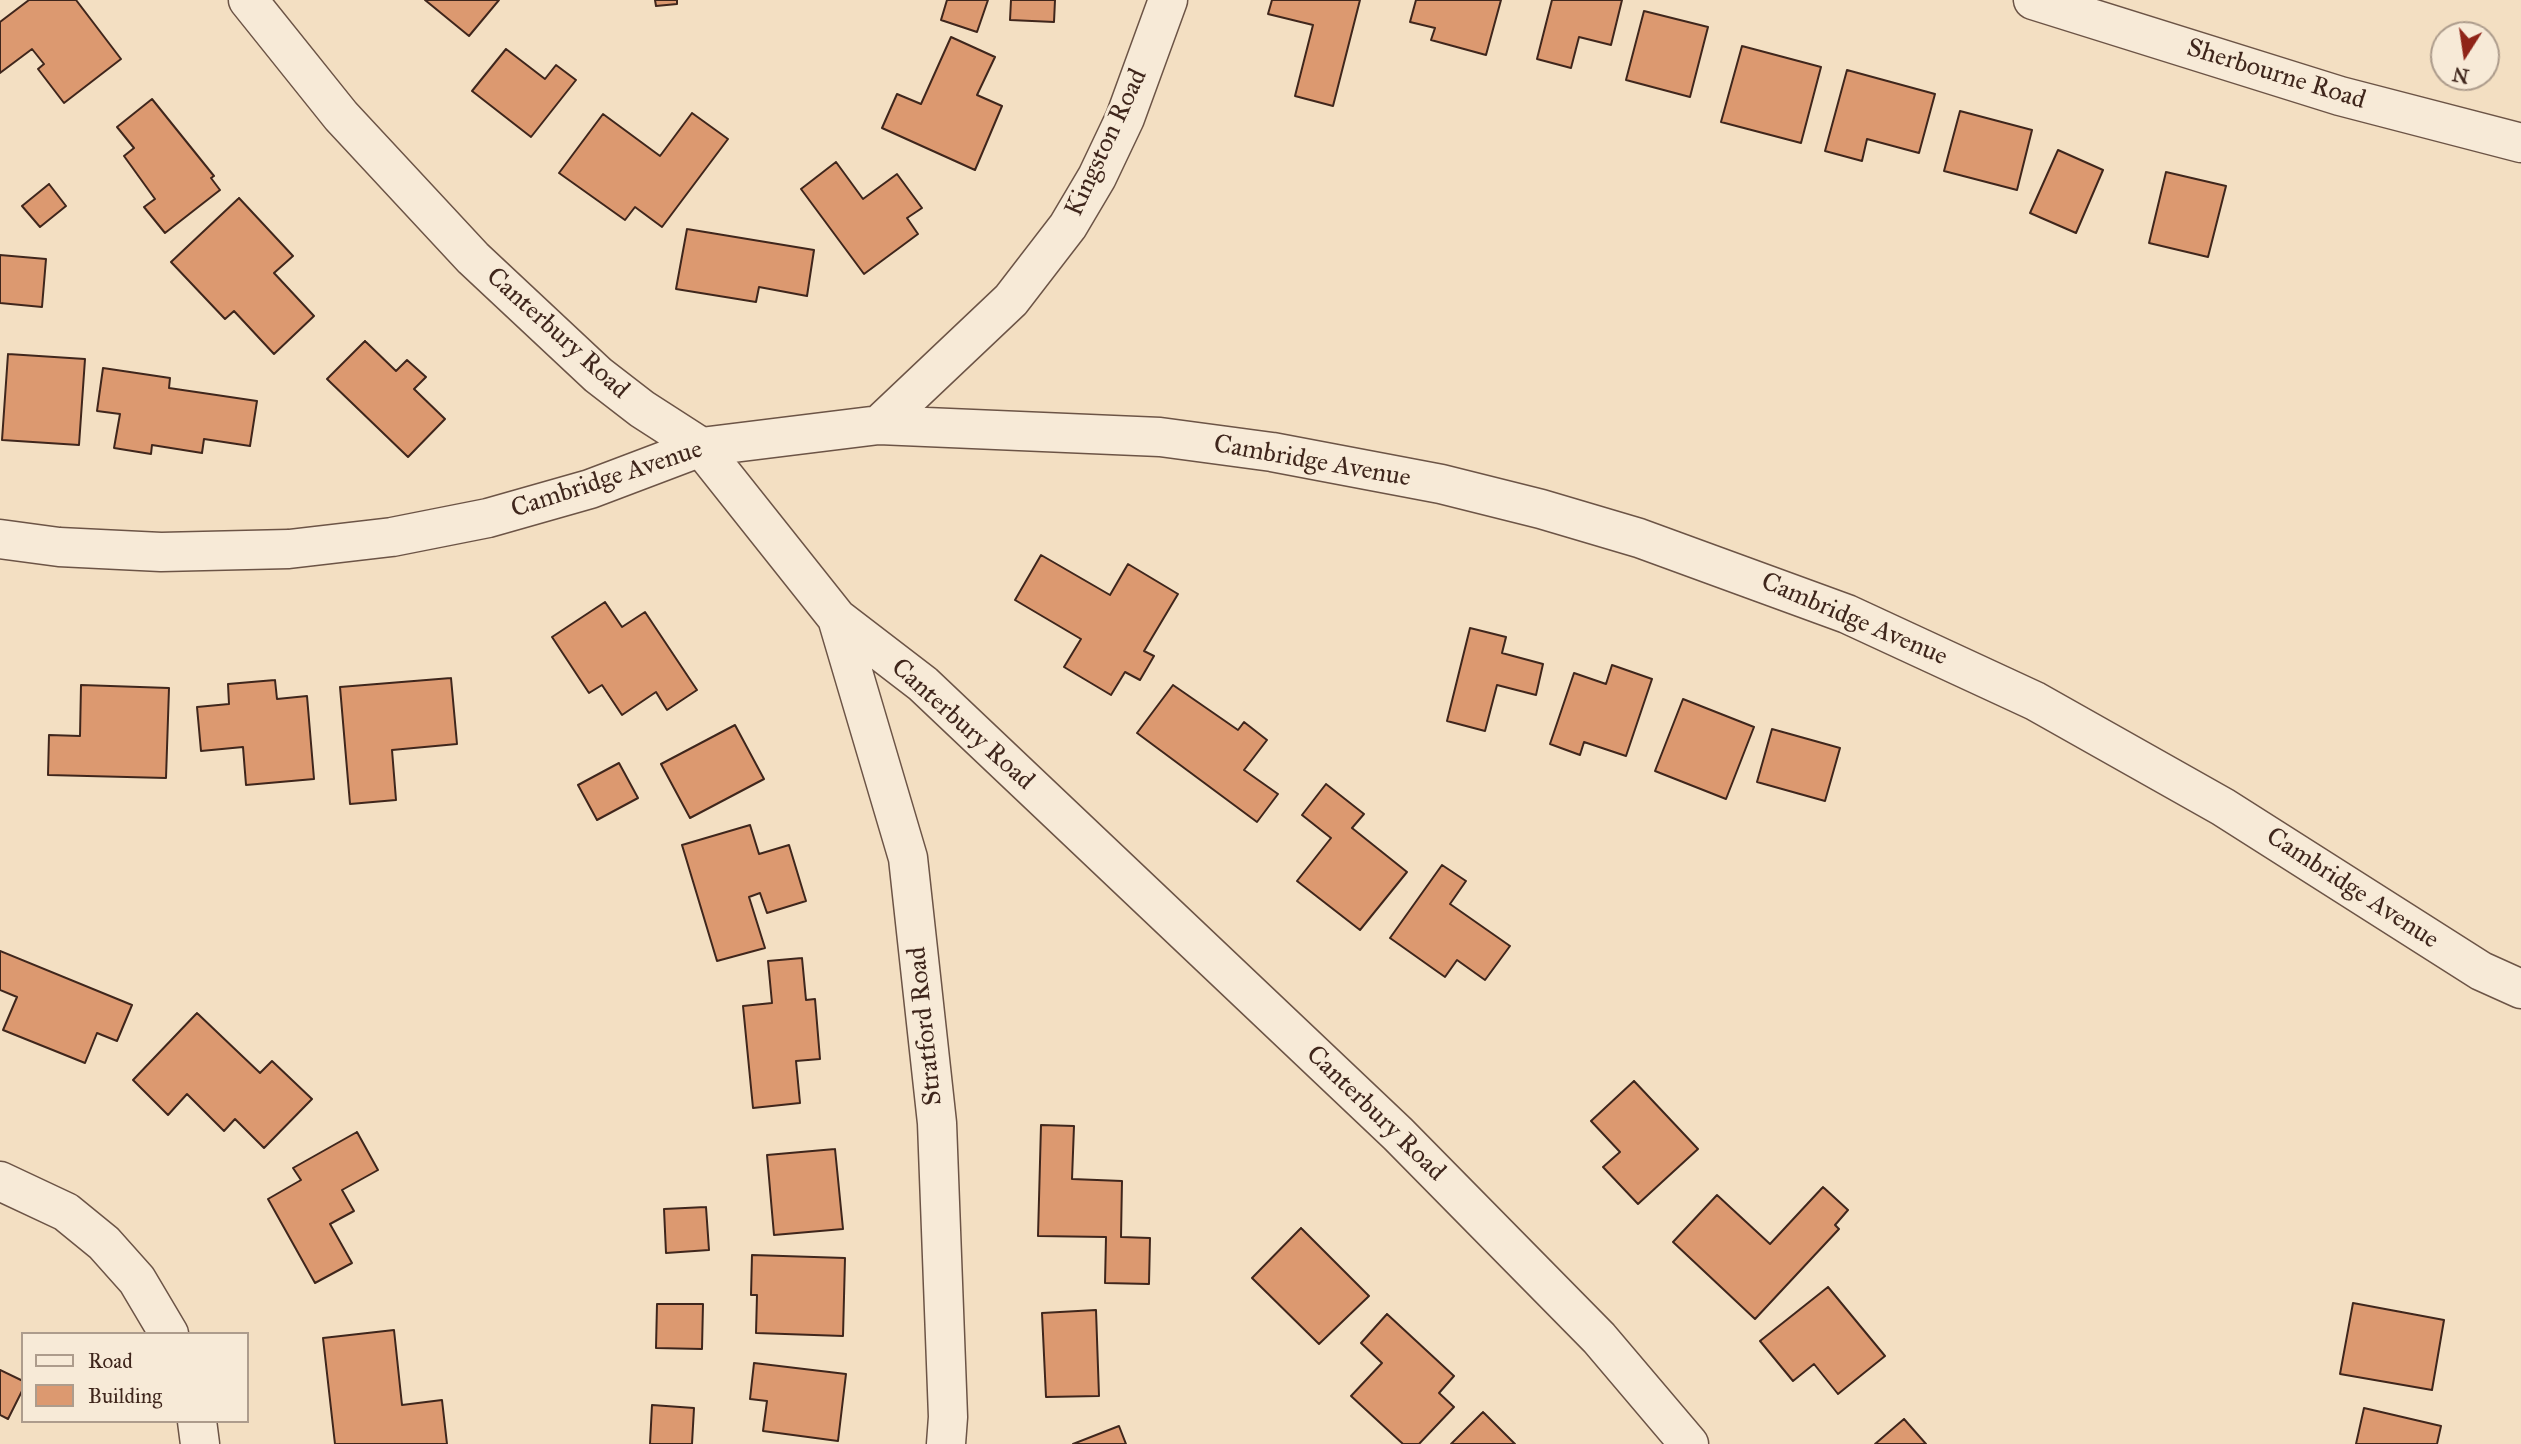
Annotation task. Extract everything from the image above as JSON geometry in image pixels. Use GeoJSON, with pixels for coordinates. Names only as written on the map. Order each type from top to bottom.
{"type":"FeatureCollection","features":[{"type":"Feature","properties":{"kind":"street","name":"Canterbury Road"},"geometry":{"type":"LineString","coordinates":[[248,0],[341,116],[473,258],[598,375],[642,409],[701,447],[837,618],[923,684],[1398,1134],[1599,1338],[1689,1444]]}},
{"type":"Feature","properties":{"kind":"street","name":"Kingston Road"},"geometry":{"type":"LineString","coordinates":[[879,425],[1011,300],[1068,226],[1097,177],[1125,118],[1168,0]]}},
{"type":"Feature","properties":{"kind":"street","name":"Sherbourne Road"},"geometry":{"type":"LineString","coordinates":[[2033,0],[2340,96],[2521,143]]}},
{"type":"Feature","properties":{"kind":"street","name":"Cambridge Avenue"},"geometry":{"type":"LineString","coordinates":[[0,539],[59,547],[162,552],[289,548],[392,537],[488,518],[590,489],[701,447],[879,425],[1160,437],[1272,452],[1441,484],[1639,538],[1847,614],[2035,701],[2223,807],[2481,971],[2521,989]]}},
{"type":"Feature","properties":{"kind":"street","name":"Stratford Road"},"geometry":{"type":"LineString","coordinates":[[837,618],[908,858],[937,1123],[948,1417],[946,1444]]}},
{"type":"Feature","properties":{"kind":"street"},"geometry":{"type":"LineString","coordinates":[[0,1181],[66,1212],[104,1243],[136,1280],[168,1332]]}},
{"type":"Feature","properties":{"kind":"street"},"geometry":{"type":"LineString","coordinates":[[197,1423],[200,1444]]}},
{"type":"Feature","properties":{"kind":"building"},"geometry":{"type":"Polygon","coordinates":[[[29,0],[76,0],[121,59],[64,103],[38,69],[44,64],[32,49],[0,73],[0,22],[29,0]]]}},
{"type":"Feature","properties":{"kind":"building"},"geometry":{"type":"Polygon","coordinates":[[[425,0],[499,0],[469,36],[425,0]]]}},
{"type":"Feature","properties":{"kind":"building"},"geometry":{"type":"Polygon","coordinates":[[[655,0],[677,0],[677,4],[656,6],[655,0]]]}},
{"type":"Feature","properties":{"kind":"building"},"geometry":{"type":"Polygon","coordinates":[[[947,0],[988,0],[977,32],[941,20],[947,0]]]}},
{"type":"Feature","properties":{"kind":"building"},"geometry":{"type":"Polygon","coordinates":[[[1011,0],[1055,0],[1054,22],[1010,20],[1011,0]]]}},
{"type":"Feature","properties":{"kind":"building"},"geometry":{"type":"Polygon","coordinates":[[[1272,0],[1360,0],[1333,106],[1295,96],[1313,25],[1268,14],[1272,0]]]}},
{"type":"Feature","properties":{"kind":"building"},"geometry":{"type":"Polygon","coordinates":[[[1416,0],[1501,0],[1486,55],[1431,40],[1435,28],[1410,22],[1416,0]]]}},
{"type":"Feature","properties":{"kind":"building"},"geometry":{"type":"Polygon","coordinates":[[[1552,0],[1622,0],[1611,45],[1579,37],[1571,68],[1537,59],[1552,0]]]}},
{"type":"Feature","properties":{"kind":"building"},"geometry":{"type":"Polygon","coordinates":[[[1644,11],[1708,27],[1690,97],[1626,80],[1644,11]]]}},
{"type":"Feature","properties":{"kind":"building"},"geometry":{"type":"Polygon","coordinates":[[[951,37],[995,57],[977,95],[1002,106],[975,170],[882,128],[897,94],[921,104],[951,37]]]}},
{"type":"Feature","properties":{"kind":"building"},"geometry":{"type":"Polygon","coordinates":[[[1742,46],[1821,67],[1801,143],[1721,122],[1742,46]]]}},
{"type":"Feature","properties":{"kind":"building"},"geometry":{"type":"Polygon","coordinates":[[[506,49],[545,79],[556,65],[576,80],[531,137],[472,91],[506,49]]]}},
{"type":"Feature","properties":{"kind":"building"},"geometry":{"type":"Polygon","coordinates":[[[1847,70],[1935,94],[1919,153],[1867,139],[1862,161],[1825,151],[1847,70]]]}},
{"type":"Feature","properties":{"kind":"building"},"geometry":{"type":"Polygon","coordinates":[[[152,99],[214,176],[211,178],[220,190],[165,233],[144,207],[155,199],[124,156],[134,148],[117,127],[152,99]]]}},
{"type":"Feature","properties":{"kind":"building"},"geometry":{"type":"Polygon","coordinates":[[[1960,111],[2032,130],[2017,190],[1944,171],[1960,111]]]}},
{"type":"Feature","properties":{"kind":"building"},"geometry":{"type":"Polygon","coordinates":[[[692,113],[728,139],[662,227],[635,207],[625,220],[559,173],[603,114],[660,156],[692,113]]]}},
{"type":"Feature","properties":{"kind":"building"},"geometry":{"type":"Polygon","coordinates":[[[2058,150],[2103,170],[2076,233],[2030,213],[2058,150]]]}},
{"type":"Feature","properties":{"kind":"building"},"geometry":{"type":"Polygon","coordinates":[[[836,162],[863,199],[897,174],[922,208],[907,218],[918,234],[864,274],[801,189],[836,162]]]}},
{"type":"Feature","properties":{"kind":"building"},"geometry":{"type":"Polygon","coordinates":[[[2166,172],[2226,186],[2208,257],[2149,243],[2166,172]]]}},
{"type":"Feature","properties":{"kind":"building"},"geometry":{"type":"Polygon","coordinates":[[[49,184],[66,206],[40,227],[22,206],[49,184]]]}},
{"type":"Feature","properties":{"kind":"building"},"geometry":{"type":"Polygon","coordinates":[[[239,198],[293,256],[274,273],[314,316],[274,354],[234,311],[225,319],[171,262],[239,198]]]}},
{"type":"Feature","properties":{"kind":"building"},"geometry":{"type":"Polygon","coordinates":[[[687,229],[814,250],[807,296],[759,287],[756,302],[676,289],[687,229]]]}},
{"type":"Feature","properties":{"kind":"building"},"geometry":{"type":"Polygon","coordinates":[[[0,255],[46,259],[42,307],[0,303],[0,255]]]}},
{"type":"Feature","properties":{"kind":"building"},"geometry":{"type":"Polygon","coordinates":[[[365,341],[396,371],[407,360],[426,377],[414,389],[445,419],[408,457],[327,379],[365,341]]]}},
{"type":"Feature","properties":{"kind":"building"},"geometry":{"type":"Polygon","coordinates":[[[8,354],[85,359],[79,445],[2,440],[8,354]]]}},
{"type":"Feature","properties":{"kind":"building"},"geometry":{"type":"Polygon","coordinates":[[[103,368],[170,378],[169,388],[257,401],[250,446],[204,439],[202,453],[152,445],[151,454],[114,448],[120,414],[97,411],[103,368]]]}},
{"type":"Feature","properties":{"kind":"building"},"geometry":{"type":"Polygon","coordinates":[[[1041,555],[1110,595],[1128,564],[1178,594],[1144,651],[1154,656],[1140,680],[1125,672],[1111,695],[1064,667],[1081,639],[1015,600],[1041,555]]]}},
{"type":"Feature","properties":{"kind":"building"},"geometry":{"type":"Polygon","coordinates":[[[605,602],[622,627],[645,612],[697,690],[667,710],[656,692],[622,715],[602,685],[589,693],[552,637],[605,602]]]}},
{"type":"Feature","properties":{"kind":"building"},"geometry":{"type":"Polygon","coordinates":[[[1470,628],[1506,637],[1502,653],[1543,664],[1536,695],[1497,685],[1485,731],[1447,721],[1470,628]]]}},
{"type":"Feature","properties":{"kind":"building"},"geometry":{"type":"Polygon","coordinates":[[[1612,665],[1652,679],[1626,756],[1584,742],[1580,755],[1550,744],[1574,673],[1606,684],[1612,665]]]}},
{"type":"Feature","properties":{"kind":"building"},"geometry":{"type":"Polygon","coordinates":[[[451,678],[457,744],[392,750],[396,800],[350,804],[340,687],[451,678]]]}},
{"type":"Feature","properties":{"kind":"building"},"geometry":{"type":"Polygon","coordinates":[[[275,680],[277,699],[307,696],[314,779],[246,785],[243,747],[201,751],[197,707],[229,704],[228,684],[275,680]]]}},
{"type":"Feature","properties":{"kind":"building"},"geometry":{"type":"Polygon","coordinates":[[[81,685],[169,688],[166,778],[48,775],[49,735],[80,736],[81,685]]]}},
{"type":"Feature","properties":{"kind":"building"},"geometry":{"type":"Polygon","coordinates":[[[1173,685],[1238,730],[1244,722],[1267,740],[1244,770],[1278,794],[1257,822],[1137,733],[1173,685]]]}},
{"type":"Feature","properties":{"kind":"building"},"geometry":{"type":"Polygon","coordinates":[[[1683,699],[1754,727],[1726,799],[1655,771],[1683,699]]]}},
{"type":"Feature","properties":{"kind":"building"},"geometry":{"type":"Polygon","coordinates":[[[735,725],[764,779],[690,818],[661,764],[735,725]]]}},
{"type":"Feature","properties":{"kind":"building"},"geometry":{"type":"Polygon","coordinates":[[[1772,729],[1840,748],[1825,801],[1757,782],[1772,729]]]}},
{"type":"Feature","properties":{"kind":"building"},"geometry":{"type":"Polygon","coordinates":[[[619,763],[638,798],[597,820],[578,785],[619,763]]]}},
{"type":"Feature","properties":{"kind":"building"},"geometry":{"type":"Polygon","coordinates":[[[1326,784],[1364,814],[1352,828],[1407,872],[1360,930],[1297,881],[1331,838],[1302,815],[1326,784]]]}},
{"type":"Feature","properties":{"kind":"building"},"geometry":{"type":"Polygon","coordinates":[[[750,825],[759,854],[789,845],[806,901],[767,913],[760,893],[749,897],[765,948],[717,961],[682,845],[750,825]]]}},
{"type":"Feature","properties":{"kind":"building"},"geometry":{"type":"Polygon","coordinates":[[[1442,865],[1466,881],[1450,904],[1510,946],[1485,980],[1457,960],[1445,977],[1390,938],[1442,865]]]}},
{"type":"Feature","properties":{"kind":"building"},"geometry":{"type":"Polygon","coordinates":[[[0,951],[132,1005],[117,1041],[97,1033],[85,1063],[3,1030],[17,997],[0,990],[0,951]]]}},
{"type":"Feature","properties":{"kind":"building"},"geometry":{"type":"Polygon","coordinates":[[[802,958],[806,1000],[815,999],[820,1059],[796,1061],[800,1103],[753,1108],[743,1006],[772,1003],[768,961],[802,958]]]}},
{"type":"Feature","properties":{"kind":"building"},"geometry":{"type":"Polygon","coordinates":[[[197,1013],[260,1073],[272,1061],[312,1099],[264,1148],[235,1119],[224,1131],[187,1094],[168,1115],[133,1080],[197,1013]]]}},
{"type":"Feature","properties":{"kind":"building"},"geometry":{"type":"Polygon","coordinates":[[[1634,1081],[1698,1149],[1638,1204],[1603,1167],[1620,1152],[1591,1121],[1634,1081]]]}},
{"type":"Feature","properties":{"kind":"building"},"geometry":{"type":"Polygon","coordinates":[[[1041,1125],[1074,1126],[1072,1179],[1122,1181],[1121,1237],[1150,1238],[1149,1284],[1105,1283],[1106,1237],[1038,1236],[1041,1125]]]}},
{"type":"Feature","properties":{"kind":"building"},"geometry":{"type":"Polygon","coordinates":[[[357,1132],[378,1170],[342,1190],[354,1211],[330,1224],[352,1263],[315,1283],[268,1199],[301,1180],[293,1168],[357,1132]]]}},
{"type":"Feature","properties":{"kind":"building"},"geometry":{"type":"Polygon","coordinates":[[[835,1149],[843,1229],[774,1235],[767,1155],[835,1149]]]}},
{"type":"Feature","properties":{"kind":"building"},"geometry":{"type":"Polygon","coordinates":[[[1823,1187],[1848,1210],[1835,1225],[1839,1229],[1755,1319],[1673,1242],[1717,1195],[1770,1244],[1823,1187]]]}},
{"type":"Feature","properties":{"kind":"building"},"geometry":{"type":"Polygon","coordinates":[[[706,1207],[709,1250],[666,1253],[664,1209],[706,1207]]]}},
{"type":"Feature","properties":{"kind":"building"},"geometry":{"type":"Polygon","coordinates":[[[1301,1228],[1369,1296],[1319,1344],[1252,1278],[1301,1228]]]}},
{"type":"Feature","properties":{"kind":"building"},"geometry":{"type":"Polygon","coordinates":[[[752,1255],[845,1258],[843,1336],[756,1333],[757,1295],[751,1295],[752,1255]]]}},
{"type":"Feature","properties":{"kind":"building"},"geometry":{"type":"Polygon","coordinates":[[[1828,1287],[1885,1356],[1838,1394],[1814,1364],[1793,1381],[1760,1341],[1828,1287]]]}},
{"type":"Feature","properties":{"kind":"building"},"geometry":{"type":"Polygon","coordinates":[[[2353,1303],[2444,1320],[2432,1390],[2340,1374],[2353,1303]]]}},
{"type":"Feature","properties":{"kind":"building"},"geometry":{"type":"Polygon","coordinates":[[[657,1304],[703,1304],[702,1349],[656,1348],[657,1304]]]}},
{"type":"Feature","properties":{"kind":"building"},"geometry":{"type":"Polygon","coordinates":[[[1096,1310],[1099,1396],[1046,1397],[1042,1313],[1096,1310]]]}},
{"type":"Feature","properties":{"kind":"building"},"geometry":{"type":"Polygon","coordinates":[[[1387,1314],[1454,1376],[1439,1393],[1454,1407],[1419,1444],[1403,1444],[1351,1396],[1382,1363],[1361,1343],[1387,1314]]]}},
{"type":"Feature","properties":{"kind":"building"},"geometry":{"type":"Polygon","coordinates":[[[394,1330],[402,1405],[442,1400],[447,1444],[335,1444],[323,1338],[394,1330]]]}},
{"type":"Feature","properties":{"kind":"building"},"geometry":{"type":"Polygon","coordinates":[[[754,1363],[846,1374],[838,1441],[763,1431],[767,1401],[750,1399],[754,1363]]]}},
{"type":"Feature","properties":{"kind":"building"},"geometry":{"type":"Polygon","coordinates":[[[0,1370],[21,1380],[21,1393],[8,1419],[0,1415],[0,1370]]]}},
{"type":"Feature","properties":{"kind":"building"},"geometry":{"type":"Polygon","coordinates":[[[652,1405],[694,1408],[692,1444],[650,1444],[652,1405]]]}},
{"type":"Feature","properties":{"kind":"building"},"geometry":{"type":"Polygon","coordinates":[[[2364,1408],[2441,1426],[2437,1444],[2356,1444],[2364,1408]]]}},
{"type":"Feature","properties":{"kind":"building"},"geometry":{"type":"Polygon","coordinates":[[[1483,1412],[1515,1444],[1451,1444],[1483,1412]]]}},
{"type":"Feature","properties":{"kind":"building"},"geometry":{"type":"Polygon","coordinates":[[[1904,1419],[1926,1444],[1875,1444],[1904,1419]]]}},
{"type":"Feature","properties":{"kind":"building"},"geometry":{"type":"Polygon","coordinates":[[[1119,1426],[1126,1444],[1073,1444],[1119,1426]]]}}]}
